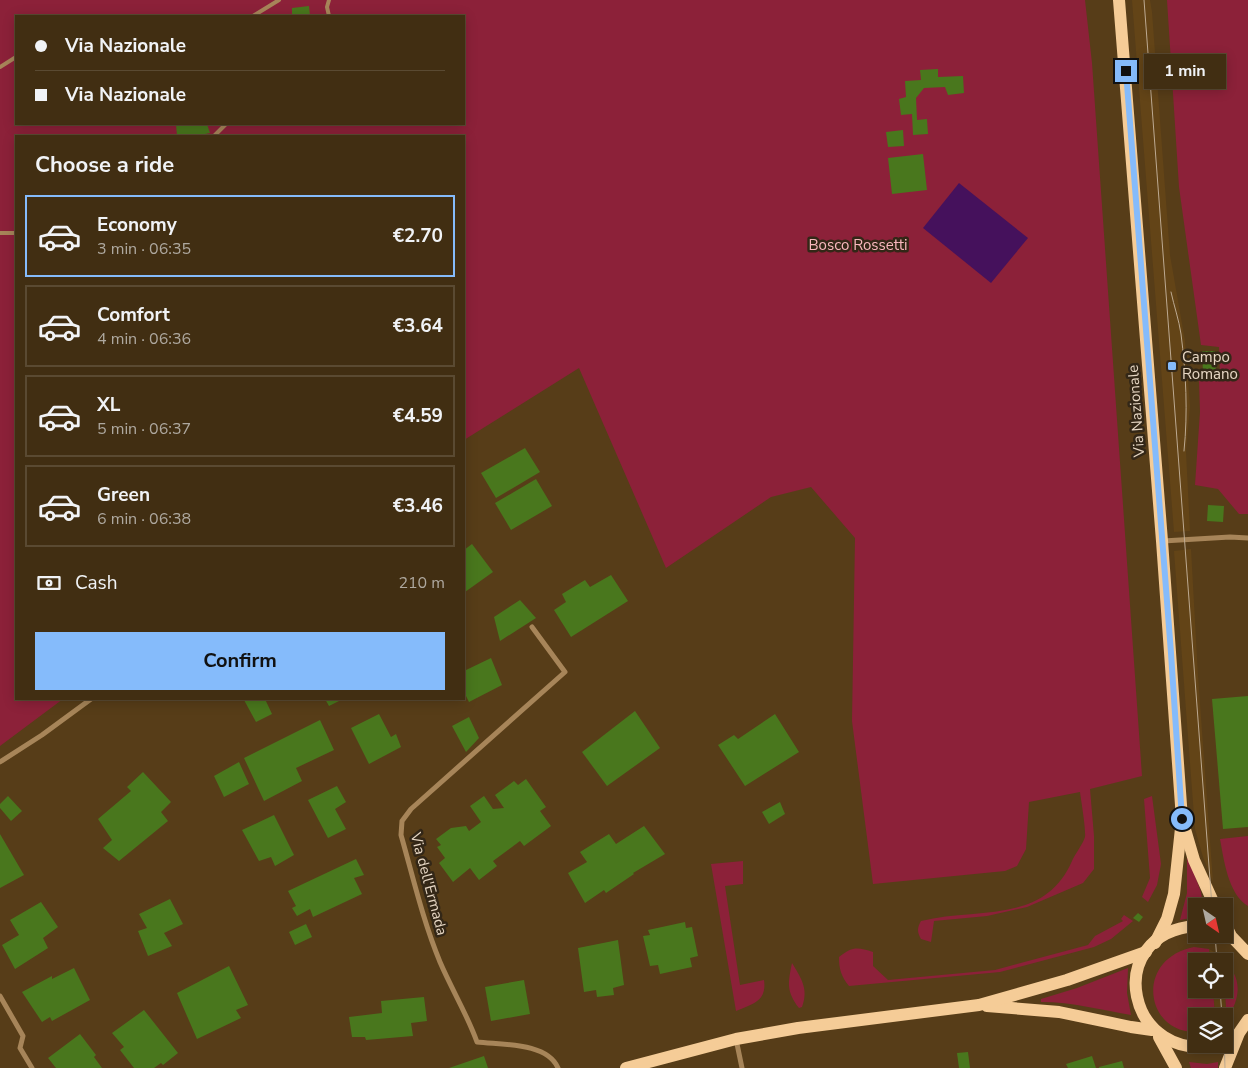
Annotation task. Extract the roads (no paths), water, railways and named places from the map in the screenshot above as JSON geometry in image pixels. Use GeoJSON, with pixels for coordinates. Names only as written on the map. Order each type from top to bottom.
{"type":"FeatureCollection","features":[{"type":"Feature","properties":{"kind":"main road","name":"Via Nazionale"},"geometry":{"type":"LineString","coordinates":[[1119,0],[1182,819],[1174,894],[1167,919],[1155,943]]}},
{"type":"Feature","properties":{"kind":"main road","name":"Via Nazionale"},"geometry":{"type":"LineString","coordinates":[[1182,819],[1194,860],[1211,898]]}},
{"type":"Feature","properties":{"kind":"main road","name":"Via Nazionale"},"geometry":{"type":"LineString","coordinates":[[1176,1068],[1155,1033],[1146,1024],[1137,1007],[1134,988],[1137,969],[1146,952],[1155,943],[1188,927]]}},
{"type":"Feature","properties":{"kind":"main road"},"geometry":{"type":"LineString","coordinates":[[626,1068],[736,1038],[798,1028],[980,1005],[1067,980],[1146,952]]}},
{"type":"Feature","properties":{"kind":"main road"},"geometry":{"type":"LineString","coordinates":[[980,1005],[1059,1012],[1155,1033],[1174,1045],[1188,1048]]}},
{"type":"Feature","properties":{"kind":"main road"},"geometry":{"type":"LineString","coordinates":[[1233,1035],[1244,1026]]}},
{"type":"Feature","properties":{"kind":"main road"},"geometry":{"type":"LineString","coordinates":[[1225,1068],[1244,1026]]}},
{"type":"Feature","properties":{"kind":"street"},"geometry":{"type":"LineString","coordinates":[[1162,541],[1230,537],[1248,538]]}},
{"type":"Feature","properties":{"kind":"street","name":"Via dell'Ermada"},"geometry":{"type":"LineString","coordinates":[[532,626],[565,672],[411,809],[402,820],[401,835],[429,933],[452,989],[468,1018],[476,1042],[526,1047],[546,1053],[558,1068]]}},
{"type":"Feature","properties":{"kind":"street"},"geometry":{"type":"LineString","coordinates":[[0,762],[42,735],[90,700]]}},
{"type":"Feature","properties":{"kind":"street"},"geometry":{"type":"LineString","coordinates":[[0,996],[23,1036],[20,1048],[32,1068]]}},
{"type":"Feature","properties":{"kind":"street"},"geometry":{"type":"LineString","coordinates":[[736,1038],[742,1068]]}},
{"type":"Feature","properties":{"kind":"lane"},"geometry":{"type":"LineString","coordinates":[[255,15],[279,0]]}},
{"type":"Feature","properties":{"kind":"lane"},"geometry":{"type":"LineString","coordinates":[[329,0],[327,7],[329,15]]}},
{"type":"Feature","properties":{"kind":"lane"},"geometry":{"type":"LineString","coordinates":[[0,67],[15,58]]}},
{"type":"Feature","properties":{"kind":"lane"},"geometry":{"type":"LineString","coordinates":[[215,135],[225,125]]}},
{"type":"Feature","properties":{"kind":"lane"},"geometry":{"type":"LineString","coordinates":[[0,233],[15,233]]}},
{"type":"Feature","properties":{"kind":"tram line"},"geometry":{"type":"LineString","coordinates":[[1144,0],[1211,898]]}},
{"type":"Feature","properties":{"kind":"tram line"},"geometry":{"type":"LineString","coordinates":[[1171,292],[1180,329],[1184,363],[1186,392],[1184,451]]}},
{"type":"Feature","properties":{"kind":"tram line"},"geometry":{"type":"LineString","coordinates":[[1216,943],[1216,953]]}},
{"type":"Feature","properties":{"kind":"tram line"},"geometry":{"type":"LineString","coordinates":[[1221,998],[1221,1008]]}},
{"type":"Feature","properties":{"kind":"tram line"},"geometry":{"type":"LineString","coordinates":[[1225,1053],[1225,1068]]}},
{"type":"Feature","properties":{"kind":"place","name":"Campo Romano"},"geometry":{"type":"Point","coordinates":[1172,366]}},
{"type":"Feature","properties":{"kind":"park label","name":"Bosco Rossetti"},"geometry":{"type":"Point","coordinates":[858,245]}}]}
